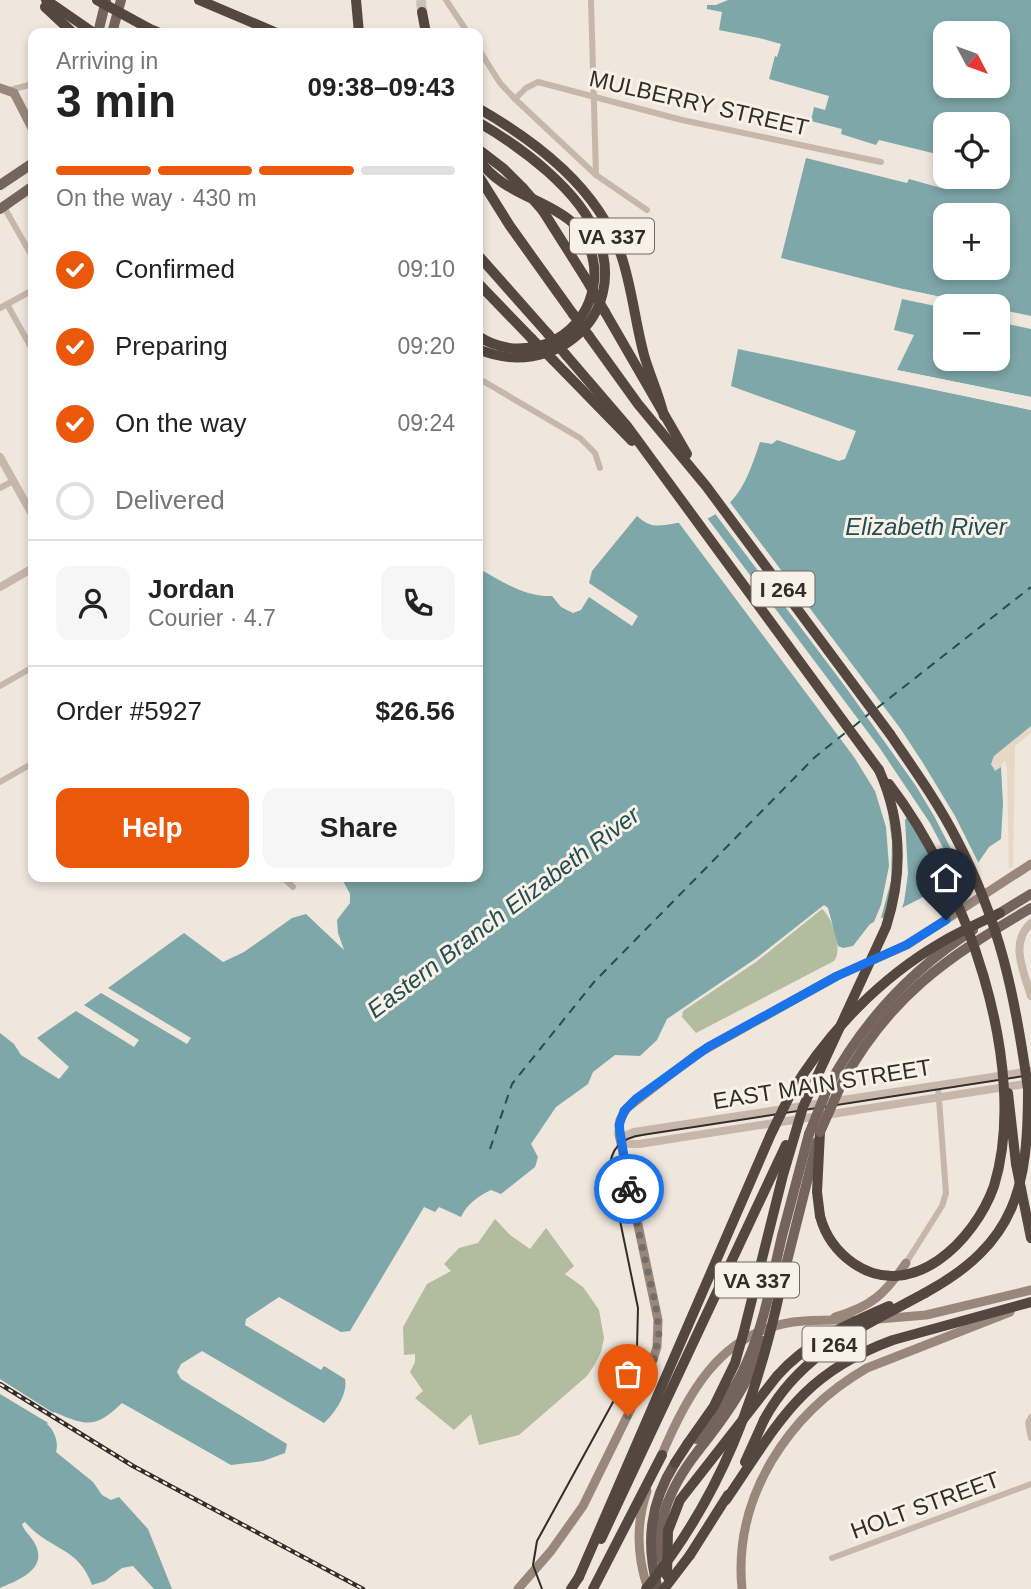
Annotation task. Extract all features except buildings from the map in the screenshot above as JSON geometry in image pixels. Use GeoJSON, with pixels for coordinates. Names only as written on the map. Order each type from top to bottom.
{"type":"FeatureCollection","features":[{"type":"Feature","properties":{"kind":"highway"},"geometry":{"type":"LineString","coordinates":[[39,0],[68,28]]}},
{"type":"Feature","properties":{"kind":"highway"},"geometry":{"type":"LineString","coordinates":[[46,0],[88,28]]}},
{"type":"Feature","properties":{"kind":"highway"},"geometry":{"type":"LineString","coordinates":[[97,0],[148,28]]}},
{"type":"Feature","properties":{"kind":"highway"},"geometry":{"type":"LineString","coordinates":[[199,0],[265,28]]}},
{"type":"Feature","properties":{"kind":"highway"},"geometry":{"type":"LineString","coordinates":[[356,0],[359,28]]}},
{"type":"Feature","properties":{"kind":"highway"},"geometry":{"type":"LineString","coordinates":[[422,12],[424,28]]}},
{"type":"Feature","properties":{"kind":"highway","name":"VA 337"},"geometry":{"type":"LineString","coordinates":[[483,111],[514,130],[557,165],[584,191],[601,215],[622,259],[644,356],[660,395],[664,416],[706,486]]}},
{"type":"Feature","properties":{"kind":"highway"},"geometry":{"type":"LineString","coordinates":[[483,125],[563,186],[585,212],[602,248],[604,285],[598,306],[587,325],[560,349],[534,358],[520,359],[483,351]]}},
{"type":"Feature","properties":{"kind":"highway"},"geometry":{"type":"LineString","coordinates":[[483,131],[514,147]]}},
{"type":"Feature","properties":{"kind":"highway"},"geometry":{"type":"LineString","coordinates":[[483,155],[523,188],[543,211],[586,279],[664,416]]}},
{"type":"Feature","properties":{"kind":"highway"},"geometry":{"type":"LineString","coordinates":[[483,160],[488,171],[505,186],[551,207],[572,221],[589,247],[594,268],[592,294],[585,311],[574,326],[558,338],[537,347],[515,348],[498,346],[483,338]]}},
{"type":"Feature","properties":{"kind":"highway","name":"I 264"},"geometry":{"type":"LineString","coordinates":[[483,183],[510,226],[638,404],[706,486],[890,734],[955,836],[989,910],[1005,959],[1018,1015],[1030,1090],[1025,1169],[1014,1203],[994,1238],[965,1269],[814,1357],[780,1392],[726,1500],[664,1589]]}},
{"type":"Feature","properties":{"kind":"highway","name":"I 264"},"geometry":{"type":"LineString","coordinates":[[483,261],[627,426],[865,751],[887,789],[897,826],[896,891],[886,927],[609,1526],[571,1589]]}},
{"type":"Feature","properties":{"kind":"highway"},"geometry":{"type":"LineString","coordinates":[[483,288],[648,456]]}},
{"type":"Feature","properties":{"kind":"highway"},"geometry":{"type":"LineString","coordinates":[[878,770],[906,806],[928,841],[970,931],[995,1012],[1019,1182],[1031,1238]]}},
{"type":"Feature","properties":{"kind":"highway"},"geometry":{"type":"LineString","coordinates":[[579,1577],[771,1134],[803,1073],[839,1027],[889,979],[941,943],[1000,913]]}},
{"type":"Feature","properties":{"kind":"highway"},"geometry":{"type":"LineString","coordinates":[[1030,1090],[1031,1107]]}},
{"type":"Feature","properties":{"kind":"highway"},"geometry":{"type":"LineString","coordinates":[[814,1133],[820,1216],[827,1234],[837,1249],[855,1264],[866,1270],[902,1275],[922,1270],[939,1261],[966,1235],[991,1195],[1004,1147],[1008,1093]]}},
{"type":"Feature","properties":{"kind":"highway","name":"VA 337"},"geometry":{"type":"LineString","coordinates":[[658,1589],[651,1559],[651,1526],[660,1492],[675,1463],[692,1447],[738,1353],[803,1107]]}},
{"type":"Feature","properties":{"kind":"highway"},"geometry":{"type":"LineString","coordinates":[[647,1589],[690,1527],[728,1458],[761,1372],[782,1281]]}},
{"type":"Feature","properties":{"kind":"highway"},"geometry":{"type":"LineString","coordinates":[[672,1589],[667,1576],[667,1540],[673,1514],[680,1500],[777,1376],[820,1339],[888,1306],[925,1293]]}},
{"type":"Feature","properties":{"kind":"highway"},"geometry":{"type":"LineString","coordinates":[[726,1500],[783,1415],[807,1390],[840,1366],[893,1340],[1031,1303]]}},
{"type":"Feature","properties":{"kind":"highway"},"geometry":{"type":"LineString","coordinates":[[593,1589],[662,1455]]}},
{"type":"Feature","properties":{"kind":"main road"},"geometry":{"type":"LineString","coordinates":[[98,28],[106,0]]}},
{"type":"Feature","properties":{"kind":"main road"},"geometry":{"type":"LineString","coordinates":[[113,28],[121,0]]}},
{"type":"Feature","properties":{"kind":"main road"},"geometry":{"type":"LineString","coordinates":[[5,89],[28,123]]}},
{"type":"Feature","properties":{"kind":"main road"},"geometry":{"type":"LineString","coordinates":[[0,185],[28,166]]}},
{"type":"Feature","properties":{"kind":"main road"},"geometry":{"type":"LineString","coordinates":[[2,208],[28,190]]}},
{"type":"Feature","properties":{"kind":"main road"},"geometry":{"type":"LineString","coordinates":[[517,1589],[561,1538],[589,1496],[656,1353],[658,1320],[620,1141],[620,1122],[627,1108],[696,1054],[837,976],[906,945],[1031,864]]}},
{"type":"Feature","properties":{"kind":"main road"},"geometry":{"type":"LineString","coordinates":[[667,1576],[660,1544],[664,1513],[692,1447],[722,1406],[747,1364],[787,1237],[828,1087],[854,1042],[894,993],[934,956],[1031,894]]}},
{"type":"Feature","properties":{"kind":"main road"},"geometry":{"type":"LineString","coordinates":[[814,1133],[875,1032],[922,980],[964,948],[1031,908]]}},
{"type":"Feature","properties":{"kind":"main road"},"geometry":{"type":"LineString","coordinates":[[692,1447],[733,1405],[749,1378],[782,1281],[787,1237]]}},
{"type":"Feature","properties":{"kind":"main road"},"geometry":{"type":"LineString","coordinates":[[821,1320],[871,1303],[887,1290],[906,1263]]}},
{"type":"Feature","properties":{"kind":"main road"},"geometry":{"type":"LineString","coordinates":[[647,1589],[641,1565],[639,1527],[646,1496],[662,1455],[695,1387],[722,1354],[742,1340],[775,1326],[821,1320],[916,1317],[1031,1290]]}},
{"type":"Feature","properties":{"kind":"main road"},"geometry":{"type":"LineString","coordinates":[[742,1589],[742,1546],[754,1499],[776,1453],[808,1412],[846,1381],[867,1368],[1031,1303]]}},
{"type":"Feature","properties":{"kind":"street"},"geometry":{"type":"LineString","coordinates":[[446,0],[465,28]]}},
{"type":"Feature","properties":{"kind":"street"},"geometry":{"type":"LineString","coordinates":[[591,0],[596,175]]}},
{"type":"Feature","properties":{"kind":"street"},"geometry":{"type":"LineString","coordinates":[[483,56],[500,83],[515,99],[596,175],[647,210]]}},
{"type":"Feature","properties":{"kind":"street","name":"MULBERRY STREET"},"geometry":{"type":"LineString","coordinates":[[515,99],[526,88],[538,82],[682,120],[881,162]]}},
{"type":"Feature","properties":{"kind":"street"},"geometry":{"type":"LineString","coordinates":[[5,89],[28,85]]}},
{"type":"Feature","properties":{"kind":"street"},"geometry":{"type":"LineString","coordinates":[[2,208],[28,250]]}},
{"type":"Feature","properties":{"kind":"street"},"geometry":{"type":"LineString","coordinates":[[28,293],[3,306],[28,344]]}},
{"type":"Feature","properties":{"kind":"street"},"geometry":{"type":"LineString","coordinates":[[483,382],[580,438],[595,453],[600,468]]}},
{"type":"Feature","properties":{"kind":"street"},"geometry":{"type":"LineString","coordinates":[[0,457],[28,507]]}},
{"type":"Feature","properties":{"kind":"street"},"geometry":{"type":"LineString","coordinates":[[0,488],[13,481]]}},
{"type":"Feature","properties":{"kind":"street"},"geometry":{"type":"LineString","coordinates":[[0,587],[28,571]]}},
{"type":"Feature","properties":{"kind":"street"},"geometry":{"type":"LineString","coordinates":[[0,686],[28,670]]}},
{"type":"Feature","properties":{"kind":"street"},"geometry":{"type":"LineString","coordinates":[[0,782],[28,766]]}},
{"type":"Feature","properties":{"kind":"street"},"geometry":{"type":"LineString","coordinates":[[288,882],[293,887]]}},
{"type":"Feature","properties":{"kind":"street"},"geometry":{"type":"LineString","coordinates":[[1031,922],[1022,934],[1019,945],[1031,996]]}},
{"type":"Feature","properties":{"kind":"street","name":"EAST MAIN STREET"},"geometry":{"type":"LineString","coordinates":[[620,1141],[638,1132],[1031,1071]]}},
{"type":"Feature","properties":{"kind":"street"},"geometry":{"type":"LineString","coordinates":[[906,1263],[945,1198],[946,1177],[938,1086]]}},
{"type":"Feature","properties":{"kind":"street","name":"EAST MAIN STREET"},"geometry":{"type":"LineString","coordinates":[[620,1141],[639,1144],[940,1097],[1030,1090]]}},
{"type":"Feature","properties":{"kind":"street"},"geometry":{"type":"LineString","coordinates":[[1031,1417],[1028,1423],[1031,1438]]}},
{"type":"Feature","properties":{"kind":"street","name":"HOLT STREET"},"geometry":{"type":"LineString","coordinates":[[832,1558],[1031,1484]]}},
{"type":"Feature","properties":{"kind":"green space"},"geometry":{"type":"Polygon","coordinates":[[[822,909],[836,934],[837,956],[834,961],[696,1033],[682,1017],[683,1011],[756,962],[822,909]]]}},
{"type":"Feature","properties":{"kind":"green space"},"geometry":{"type":"Polygon","coordinates":[[[495,1219],[510,1235],[530,1249],[546,1228],[574,1266],[565,1274],[583,1287],[599,1310],[604,1338],[601,1352],[587,1376],[519,1435],[479,1445],[471,1414],[454,1430],[415,1398],[423,1391],[410,1372],[415,1362],[415,1354],[404,1355],[403,1327],[427,1284],[451,1271],[444,1264],[459,1248],[478,1243],[495,1219]]]}},
{"type":"Feature","properties":{"kind":"shaded area"},"geometry":{"type":"Polygon","coordinates":[[[1031,726],[1031,733],[1015,746],[1013,866],[1009,869],[1007,767],[1004,760],[1001,767],[995,771],[991,764],[994,756],[1031,726]]]}},
{"type":"Feature","properties":{"kind":"water"},"geometry":{"type":"Polygon","coordinates":[[[728,0],[1031,0],[1031,316],[1010,312],[1010,294],[933,295],[781,258],[806,158],[907,183],[909,179],[933,186],[933,189],[1010,189],[1010,112],[933,112],[933,153],[879,140],[876,145],[841,134],[842,129],[811,121],[814,107],[825,110],[829,96],[769,79],[781,44],[719,30],[722,12],[707,9],[707,5],[728,0]]]}},
{"type":"Feature","properties":{"kind":"water"},"geometry":{"type":"Polygon","coordinates":[[[902,299],[933,305],[933,371],[1010,371],[1010,325],[1031,329],[1031,397],[897,370],[914,335],[894,330],[902,299]]]}},
{"type":"Feature","properties":{"kind":"water"},"geometry":{"type":"Polygon","coordinates":[[[738,349],[1031,410],[1031,726],[994,756],[991,764],[995,771],[1001,767],[1001,839],[989,847],[978,863],[941,888],[870,924],[853,946],[838,946],[828,908],[824,905],[758,957],[667,1019],[657,1040],[640,1056],[615,1055],[593,1072],[588,1084],[556,1107],[531,1144],[538,1157],[535,1167],[501,1194],[491,1190],[477,1198],[461,1217],[439,1207],[435,1212],[424,1207],[350,1331],[341,1332],[279,1297],[246,1319],[245,1325],[321,1370],[324,1366],[345,1379],[345,1391],[340,1403],[324,1423],[202,1351],[181,1364],[177,1372],[181,1379],[287,1444],[285,1453],[263,1461],[231,1465],[122,1403],[105,1417],[90,1422],[54,1412],[47,1424],[55,1436],[56,1452],[93,1482],[102,1495],[111,1500],[119,1497],[148,1529],[172,1589],[154,1589],[133,1566],[122,1568],[105,1581],[92,1585],[79,1563],[25,1522],[22,1524],[34,1542],[38,1559],[30,1572],[0,1588],[0,1033],[14,1044],[21,1055],[59,1079],[69,1067],[37,1038],[76,1011],[134,1047],[139,1040],[84,1005],[101,993],[187,1044],[191,1038],[108,988],[184,933],[223,962],[244,952],[292,918],[306,914],[344,950],[337,920],[350,903],[350,894],[344,882],[483,882],[483,571],[523,591],[552,596],[561,607],[573,613],[581,610],[589,597],[632,626],[638,616],[589,583],[592,571],[637,516],[651,525],[660,526],[701,521],[716,514],[726,507],[741,488],[760,442],[772,444],[777,440],[839,461],[845,459],[856,431],[731,386],[738,349]]]}},
{"type":"Feature","properties":{"kind":"pier"},"geometry":{"type":"Polygon","coordinates":[[[903,289],[933,295],[933,299],[902,293],[903,289]]]}},
{"type":"Feature","properties":{"kind":"pier"},"geometry":{"type":"Polygon","coordinates":[[[897,370],[1031,397],[1031,400],[896,373],[897,370]]]}},
{"type":"Feature","properties":{"kind":"pier"},"geometry":{"type":"Polygon","coordinates":[[[895,378],[1031,406],[1031,410],[895,381],[895,378]]]}},
{"type":"Feature","properties":{"kind":"pier"},"geometry":{"type":"Polygon","coordinates":[[[729,501],[900,728],[923,763],[955,816],[980,866],[965,876],[916,786],[713,511],[729,501]]]}},
{"type":"Feature","properties":{"kind":"pier"},"geometry":{"type":"Polygon","coordinates":[[[705,515],[879,747],[930,823],[960,880],[948,888],[908,818],[905,819],[908,874],[904,902],[900,914],[883,922],[892,890],[894,845],[888,815],[892,841],[891,881],[881,918],[878,925],[871,929],[881,905],[889,866],[886,827],[875,791],[854,757],[676,519],[705,515]]]}},
{"type":"Feature","properties":{"kind":"pier"},"geometry":{"type":"Polygon","coordinates":[[[0,1379],[55,1414],[50,1424],[0,1394],[0,1379]]]}},
{"type":"Feature","properties":{"kind":"ferry route"},"geometry":{"type":"LineString","coordinates":[[877,708],[1031,587]]}},
{"type":"Feature","properties":{"kind":"ferry route"},"geometry":{"type":"LineString","coordinates":[[853,727],[870,713]]}},
{"type":"Feature","properties":{"kind":"ferry route"},"geometry":{"type":"LineString","coordinates":[[490,1149],[512,1084],[594,982],[815,757],[845,733]]}},
{"type":"Feature","properties":{"kind":"tunnel"},"geometry":{"type":"LineString","coordinates":[[421,0],[422,12]]}},
{"type":"Feature","properties":{"kind":"tram line"},"geometry":{"type":"LineString","coordinates":[[542,1589],[533,1565],[537,1541],[624,1382],[637,1347],[638,1308],[610,1172],[612,1157],[618,1146],[628,1139],[642,1135],[1031,1075]]}},
{"type":"Feature","properties":{"kind":"railway"},"geometry":{"type":"LineString","coordinates":[[0,1384],[133,1466],[363,1589]]}},
{"type":"Feature","properties":{"kind":"way so far"},"geometry":{"type":"LineString","coordinates":[[628,1416],[654,1360],[659,1333],[656,1307],[629,1189]]}},
{"type":"Feature","properties":{"kind":"route"},"geometry":{"type":"LineString","coordinates":[[629,1189],[619,1125],[624,1111],[636,1099],[708,1047],[837,976],[906,945],[946,920]]}},
{"type":"Feature","properties":{"kind":"water label","name":"Elizabeth River"},"geometry":{"type":"Point","coordinates":[926,526]}},
{"type":"Feature","properties":{"kind":"water label","name":"Eastern Branch Elizabeth River"},"geometry":{"type":"Point","coordinates":[503,912]}}]}
